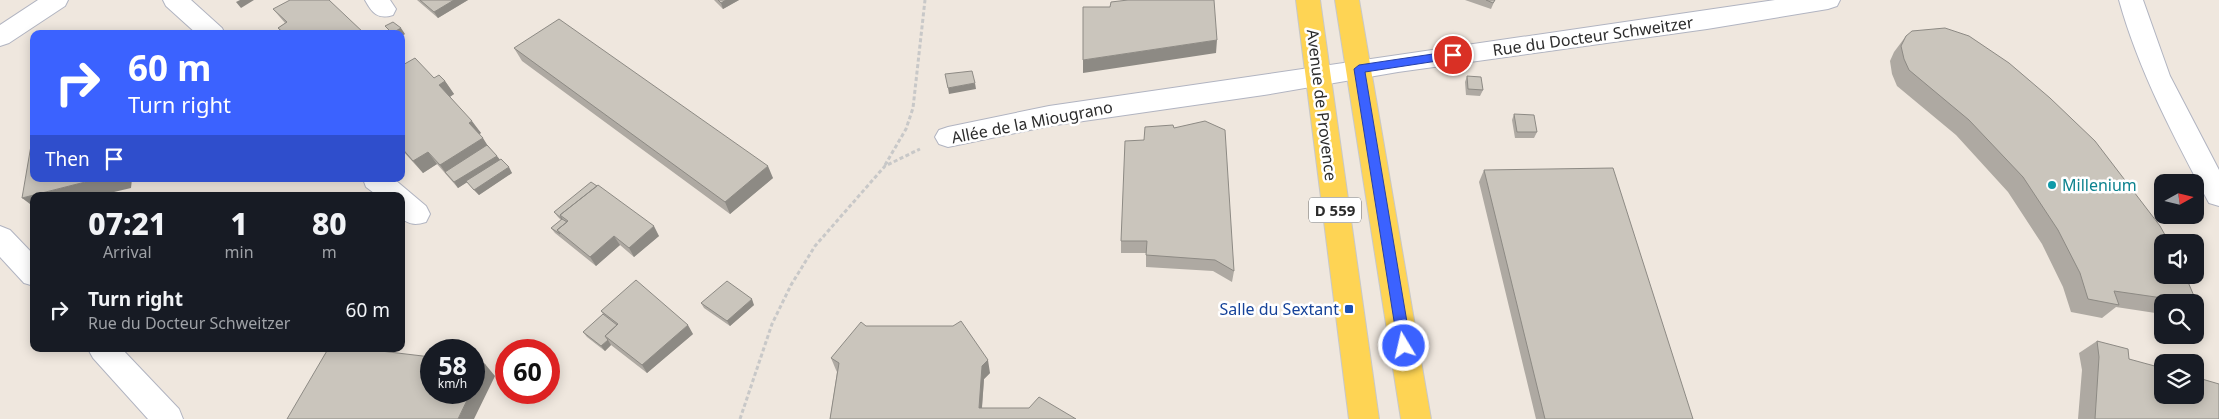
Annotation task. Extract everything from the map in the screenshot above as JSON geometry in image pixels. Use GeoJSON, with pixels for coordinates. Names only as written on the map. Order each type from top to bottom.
{"type":"FeatureCollection","features":[{"type":"Feature","properties":{"kind":"main road","name":"Avenue de Provence"},"geometry":{"type":"LineString","coordinates":[[1308,0],[1364,419]]}},
{"type":"Feature","properties":{"kind":"main road","name":"D 559"},"geometry":{"type":"LineString","coordinates":[[1348,0],[1416,419]]}},
{"type":"Feature","properties":{"kind":"street"},"geometry":{"type":"LineString","coordinates":[[0,37],[56,0]]}},
{"type":"Feature","properties":{"kind":"street"},"geometry":{"type":"LineString","coordinates":[[175,0],[209,30]]}},
{"type":"Feature","properties":{"kind":"street","name":"Rue du Docteur Schweitzer"},"geometry":{"type":"LineString","coordinates":[[1359,69],[1707,20],[1828,0]]}},
{"type":"Feature","properties":{"kind":"street"},"geometry":{"type":"LineString","coordinates":[[2131,0],[2138,26],[2167,101],[2219,195]]}},
{"type":"Feature","properties":{"kind":"street","name":"Allée de la Miougrano"},"geometry":{"type":"LineString","coordinates":[[948,137],[1049,116],[1359,69]]}},
{"type":"Feature","properties":{"kind":"street"},"geometry":{"type":"LineString","coordinates":[[380,182],[391,192]]}},
{"type":"Feature","properties":{"kind":"street"},"geometry":{"type":"LineString","coordinates":[[0,238],[30,270]]}},
{"type":"Feature","properties":{"kind":"street"},"geometry":{"type":"LineString","coordinates":[[106,352],[168,419]]}},
{"type":"Feature","properties":{"kind":"path"},"geometry":{"type":"LineString","coordinates":[[885,166],[906,130],[913,108],[925,0]]}},
{"type":"Feature","properties":{"kind":"path","name":"Allée de la Miougrano"},"geometry":{"type":"LineString","coordinates":[[740,419],[772,324],[791,285],[815,246],[885,166],[948,137]]}},
{"type":"Feature","properties":{"kind":"building"},"geometry":{"type":"Polygon","coordinates":[[[290,0],[329,0],[361,30],[280,30],[278,28],[287,22],[273,9],[290,0]]]}},
{"type":"Feature","properties":{"kind":"building"},"geometry":{"type":"Polygon","coordinates":[[[420,0],[454,0],[434,12],[420,0]]]}},
{"type":"Feature","properties":{"kind":"building"},"geometry":{"type":"Polygon","coordinates":[[[1128,0],[1214,0],[1217,40],[1083,60],[1083,7],[1110,7],[1111,2],[1128,0]]]}},
{"type":"Feature","properties":{"kind":"building"},"geometry":{"type":"Polygon","coordinates":[[[559,19],[768,166],[725,202],[514,48],[559,19]]]}},
{"type":"Feature","properties":{"kind":"building"},"geometry":{"type":"Polygon","coordinates":[[[393,22],[401,28],[389,30],[385,26],[393,22]]]}},
{"type":"Feature","properties":{"kind":"building","name":"Millenium"},"geometry":{"type":"Polygon","coordinates":[[[1945,28],[1969,36],[2009,63],[2050,98],[2095,141],[2154,218],[2154,224],[2158,224],[2164,234],[2154,234],[2154,284],[2189,284],[2193,294],[2154,294],[2154,297],[2114,291],[2119,305],[2088,299],[2080,273],[2058,230],[2023,177],[1969,120],[1909,70],[1901,46],[1906,36],[1912,31],[1945,28]]]}},
{"type":"Feature","properties":{"kind":"building"},"geometry":{"type":"Polygon","coordinates":[[[415,58],[434,78],[439,75],[445,81],[439,85],[472,121],[469,123],[483,138],[440,165],[428,152],[413,161],[405,152],[405,64],[415,58]]]}},
{"type":"Feature","properties":{"kind":"building"},"geometry":{"type":"Polygon","coordinates":[[[972,71],[975,83],[948,88],[945,74],[972,71]]]}},
{"type":"Feature","properties":{"kind":"building"},"geometry":{"type":"Polygon","coordinates":[[[1467,76],[1481,77],[1483,90],[1468,89],[1467,76]]]}},
{"type":"Feature","properties":{"kind":"building"},"geometry":{"type":"Polygon","coordinates":[[[1514,114],[1534,115],[1537,132],[1517,132],[1514,114]]]}},
{"type":"Feature","properties":{"kind":"building"},"geometry":{"type":"Polygon","coordinates":[[[1205,121],[1225,130],[1234,271],[1215,260],[1146,255],[1147,241],[1121,241],[1125,141],[1144,140],[1145,127],[1173,125],[1174,128],[1205,121]]]}},
{"type":"Feature","properties":{"kind":"building"},"geometry":{"type":"Polygon","coordinates":[[[487,145],[497,156],[454,182],[445,172],[487,145]]]}},
{"type":"Feature","properties":{"kind":"building"},"geometry":{"type":"Polygon","coordinates":[[[30,151],[30,182],[85,182],[46,192],[30,192],[30,196],[22,198],[30,151]]]}},
{"type":"Feature","properties":{"kind":"building"},"geometry":{"type":"Polygon","coordinates":[[[501,159],[509,167],[474,190],[466,181],[501,159]]]}},
{"type":"Feature","properties":{"kind":"building"},"geometry":{"type":"Polygon","coordinates":[[[1613,168],[1693,419],[1545,419],[1484,170],[1613,168]]]}},
{"type":"Feature","properties":{"kind":"building"},"geometry":{"type":"Polygon","coordinates":[[[591,182],[597,186],[560,215],[562,219],[554,212],[591,182]]]}},
{"type":"Feature","properties":{"kind":"building"},"geometry":{"type":"Polygon","coordinates":[[[598,185],[654,226],[629,248],[614,236],[590,257],[557,230],[568,221],[560,215],[598,185]]]}},
{"type":"Feature","properties":{"kind":"building"},"geometry":{"type":"Polygon","coordinates":[[[562,219],[567,222],[557,230],[560,234],[551,228],[562,219]]]}},
{"type":"Feature","properties":{"kind":"building"},"geometry":{"type":"Polygon","coordinates":[[[636,280],[688,325],[642,365],[605,336],[618,324],[601,311],[636,280]]]}},
{"type":"Feature","properties":{"kind":"building"},"geometry":{"type":"Polygon","coordinates":[[[727,281],[752,299],[727,321],[701,303],[727,281]]]}},
{"type":"Feature","properties":{"kind":"building"},"geometry":{"type":"Polygon","coordinates":[[[603,314],[617,325],[605,336],[608,340],[601,346],[583,332],[603,314]]]}},
{"type":"Feature","properties":{"kind":"building"},"geometry":{"type":"Polygon","coordinates":[[[961,321],[988,360],[982,366],[979,408],[1029,408],[1039,397],[1076,419],[830,419],[839,363],[831,358],[861,322],[866,326],[953,326],[961,321]]]}},
{"type":"Feature","properties":{"kind":"building"},"geometry":{"type":"Polygon","coordinates":[[[2097,341],[2128,349],[2129,359],[2154,366],[2154,404],[2204,404],[2204,380],[2219,384],[2219,419],[2095,419],[2099,357],[2097,341]]]}},
{"type":"Feature","properties":{"kind":"building"},"geometry":{"type":"Polygon","coordinates":[[[326,352],[389,352],[420,356],[420,404],[465,404],[458,419],[287,419],[326,352]]]}},
{"type":"Feature","properties":{"kind":"place","name":"Millenium"},"geometry":{"type":"Point","coordinates":[2052,185]}},
{"type":"Feature","properties":{"kind":"place","name":"Salle du Sextant"},"geometry":{"type":"Point","coordinates":[1349,309]}},
{"type":"Feature","properties":{"kind":"route"},"geometry":{"type":"LineString","coordinates":[[1404,346],[1359,69],[1453,55]]}}]}
